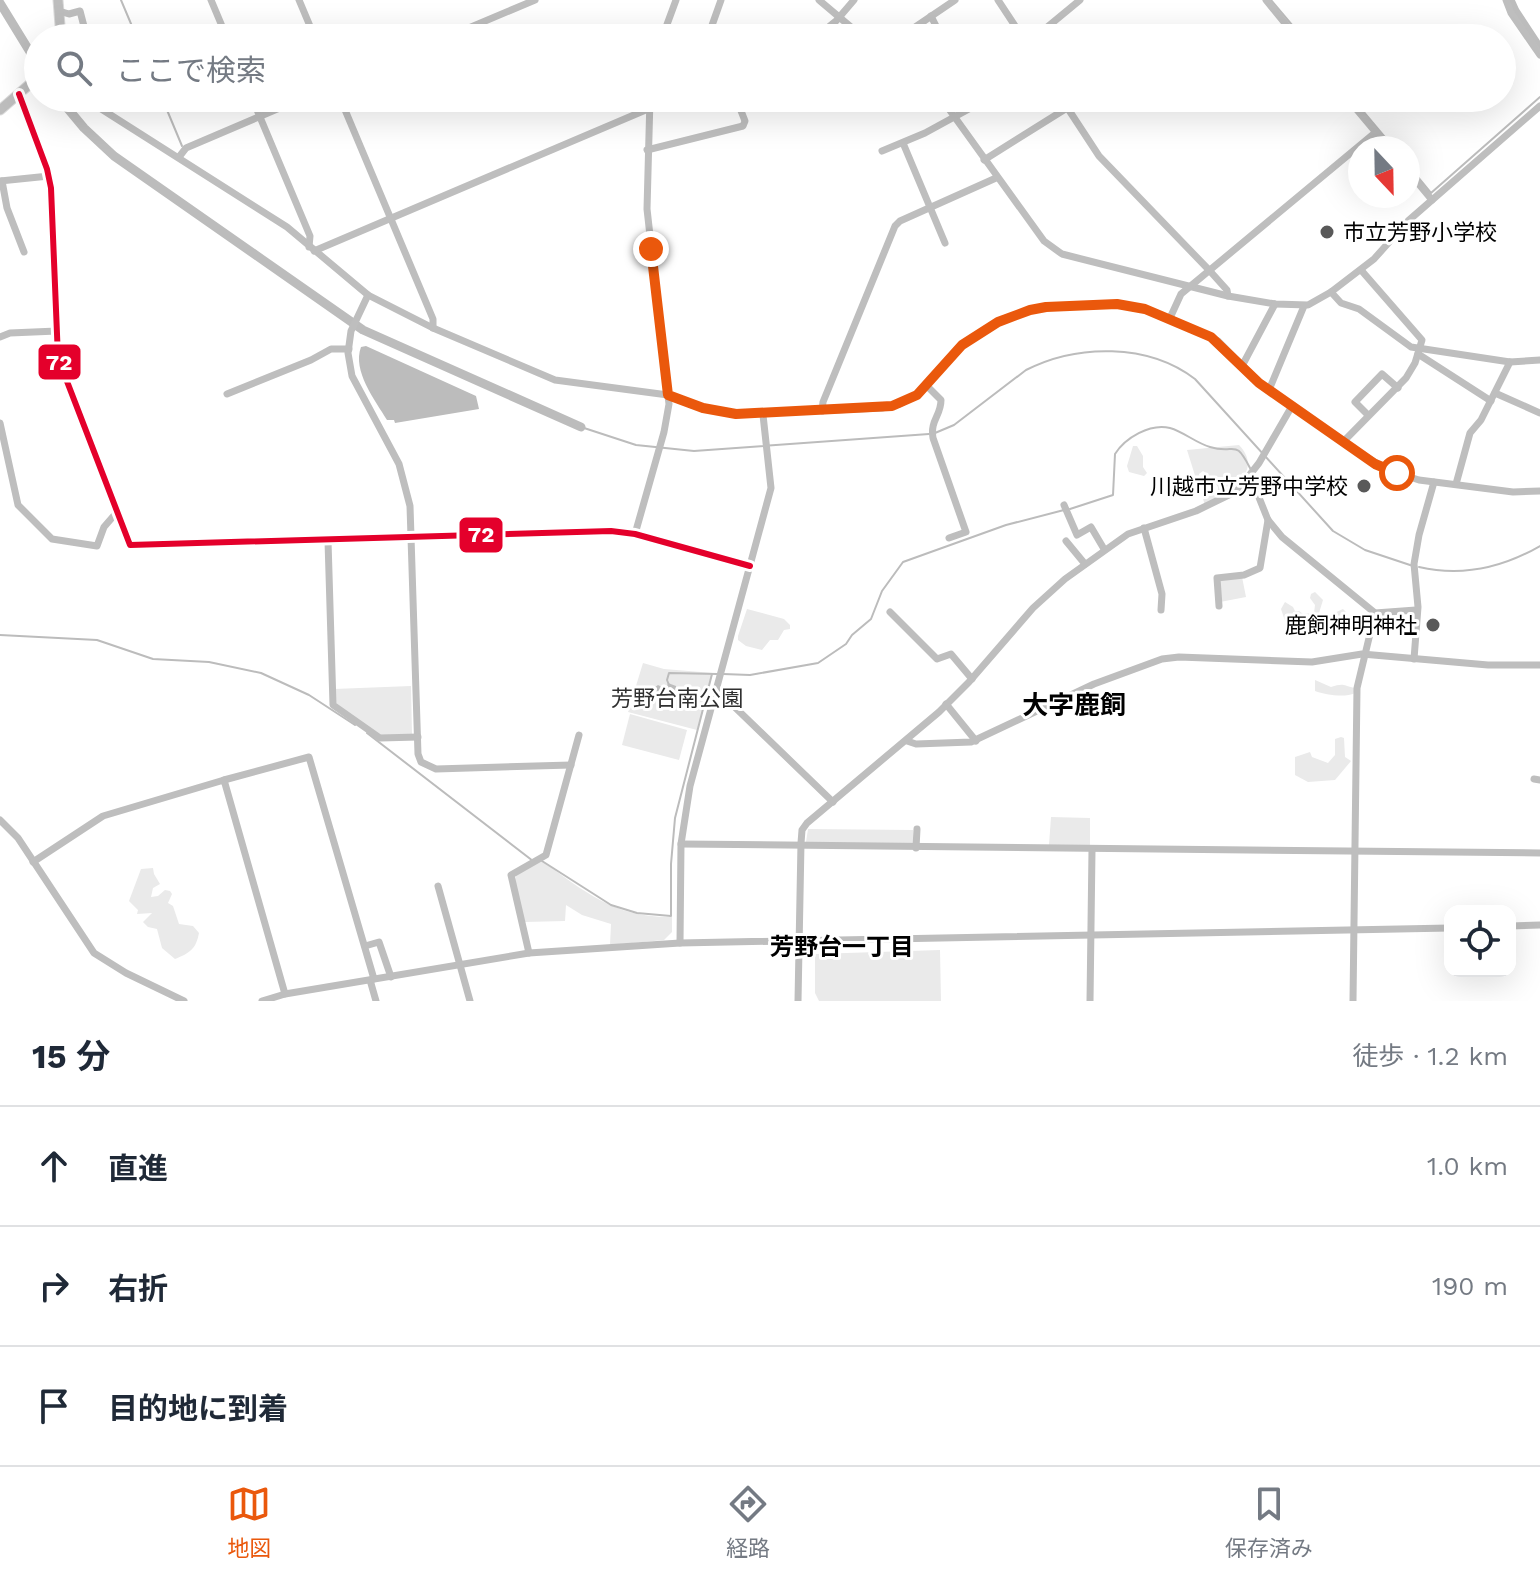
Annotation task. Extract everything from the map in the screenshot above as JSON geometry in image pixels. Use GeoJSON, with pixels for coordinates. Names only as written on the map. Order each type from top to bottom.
{"type":"FeatureCollection","features":[{"type":"Feature","properties":{"kind":"main road"},"geometry":{"type":"LineString","coordinates":[[0,110],[24,90]]}},
{"type":"Feature","properties":{"kind":"street"},"geometry":{"type":"LineString","coordinates":[[211,0],[221,24]]}},
{"type":"Feature","properties":{"kind":"street"},"geometry":{"type":"LineString","coordinates":[[299,0],[309,24]]}},
{"type":"Feature","properties":{"kind":"street"},"geometry":{"type":"LineString","coordinates":[[478,24],[535,0]]}},
{"type":"Feature","properties":{"kind":"street"},"geometry":{"type":"LineString","coordinates":[[667,24],[676,0]]}},
{"type":"Feature","properties":{"kind":"street"},"geometry":{"type":"LineString","coordinates":[[712,24],[721,0]]}},
{"type":"Feature","properties":{"kind":"street"},"geometry":{"type":"LineString","coordinates":[[819,0],[847,24]]}},
{"type":"Feature","properties":{"kind":"street"},"geometry":{"type":"LineString","coordinates":[[831,24],[854,0]]}},
{"type":"Feature","properties":{"kind":"street"},"geometry":{"type":"LineString","coordinates":[[919,24],[955,0]]}},
{"type":"Feature","properties":{"kind":"street"},"geometry":{"type":"LineString","coordinates":[[998,0],[1014,24]]}},
{"type":"Feature","properties":{"kind":"street"},"geometry":{"type":"LineString","coordinates":[[1051,24],[1080,0]]}},
{"type":"Feature","properties":{"kind":"street"},"geometry":{"type":"LineString","coordinates":[[1266,0],[1286,24]]}},
{"type":"Feature","properties":{"kind":"street"},"geometry":{"type":"LineString","coordinates":[[1506,0],[1511,13],[1540,55]]}},
{"type":"Feature","properties":{"kind":"street"},"geometry":{"type":"LineString","coordinates":[[59,5],[69,14],[80,11],[83,24]]}},
{"type":"Feature","properties":{"kind":"street"},"geometry":{"type":"LineString","coordinates":[[931,16],[935,24]]}},
{"type":"Feature","properties":{"kind":"street"},"geometry":{"type":"LineString","coordinates":[[19,94],[24,108]]}},
{"type":"Feature","properties":{"kind":"street"},"geometry":{"type":"LineString","coordinates":[[951,112],[1044,241],[1062,254],[1228,296],[1304,306],[1331,292],[1361,270],[1432,200],[1540,106]]}},
{"type":"Feature","properties":{"kind":"street"},"geometry":{"type":"LineString","coordinates":[[26,112],[49,176],[58,358],[130,545],[595,531],[635,534],[750,566]]}},
{"type":"Feature","properties":{"kind":"street"},"geometry":{"type":"LineString","coordinates":[[107,112],[287,227],[368,295],[433,328],[555,380],[668,395],[716,411],[763,415],[892,406],[910,400],[952,354],[972,337],[998,322],[1030,310],[1117,304],[1170,318],[1218,341],[1269,390],[1388,470],[1434,482],[1513,492],[1540,491]]}},
{"type":"Feature","properties":{"kind":"street"},"geometry":{"type":"LineString","coordinates":[[258,112],[310,236],[311,249]]}},
{"type":"Feature","properties":{"kind":"street"},"geometry":{"type":"LineString","coordinates":[[179,157],[186,148],[270,112]]}},
{"type":"Feature","properties":{"kind":"street"},"geometry":{"type":"LineString","coordinates":[[346,112],[433,319],[433,328]]}},
{"type":"Feature","properties":{"kind":"street"},"geometry":{"type":"LineString","coordinates":[[311,249],[641,112]]}},
{"type":"Feature","properties":{"kind":"street"},"geometry":{"type":"LineString","coordinates":[[635,534],[664,432],[668,395],[647,209],[648,112]]}},
{"type":"Feature","properties":{"kind":"street"},"geometry":{"type":"LineString","coordinates":[[647,150],[743,126],[745,121],[741,112]]}},
{"type":"Feature","properties":{"kind":"street"},"geometry":{"type":"LineString","coordinates":[[882,151],[963,112]]}},
{"type":"Feature","properties":{"kind":"street"},"geometry":{"type":"LineString","coordinates":[[984,160],[1061,112]]}},
{"type":"Feature","properties":{"kind":"street"},"geometry":{"type":"LineString","coordinates":[[1070,112],[1099,156],[1209,270],[1227,290],[1228,296]]}},
{"type":"Feature","properties":{"kind":"street"},"geometry":{"type":"LineString","coordinates":[[1359,112],[1379,136]]}},
{"type":"Feature","properties":{"kind":"street"},"geometry":{"type":"LineString","coordinates":[[1170,318],[1178,299],[1190,286],[1376,132]]}},
{"type":"Feature","properties":{"kind":"street"},"geometry":{"type":"LineString","coordinates":[[903,143],[945,243]]}},
{"type":"Feature","properties":{"kind":"street"},"geometry":{"type":"LineString","coordinates":[[24,252],[7,208],[1,181],[49,176]]}},
{"type":"Feature","properties":{"kind":"street"},"geometry":{"type":"LineString","coordinates":[[822,411],[895,226],[996,178]]}},
{"type":"Feature","properties":{"kind":"street"},"geometry":{"type":"LineString","coordinates":[[1420,186],[1432,200]]}},
{"type":"Feature","properties":{"kind":"street"},"geometry":{"type":"LineString","coordinates":[[1343,442],[1398,388],[1415,363],[1422,340],[1361,270]]}},
{"type":"Feature","properties":{"kind":"street"},"geometry":{"type":"LineString","coordinates":[[1331,292],[1341,303],[1359,309],[1388,333],[1493,397],[1540,413]]}},
{"type":"Feature","properties":{"kind":"street"},"geometry":{"type":"LineString","coordinates":[[368,295],[352,329],[349,349],[352,376],[393,450],[405,481],[410,506],[420,759],[428,767],[571,765]]}},
{"type":"Feature","properties":{"kind":"street"},"geometry":{"type":"LineString","coordinates":[[1242,366],[1275,304]]}},
{"type":"Feature","properties":{"kind":"street"},"geometry":{"type":"LineString","coordinates":[[1269,390],[1304,306]]}},
{"type":"Feature","properties":{"kind":"street"},"geometry":{"type":"LineString","coordinates":[[0,337],[10,333],[57,331]]}},
{"type":"Feature","properties":{"kind":"street"},"geometry":{"type":"LineString","coordinates":[[227,394],[331,349],[349,349]]}},
{"type":"Feature","properties":{"kind":"street"},"geometry":{"type":"LineString","coordinates":[[1418,352],[1510,362],[1540,360]]}},
{"type":"Feature","properties":{"kind":"street"},"geometry":{"type":"LineString","coordinates":[[1456,484],[1470,433],[1481,420],[1510,362]]}},
{"type":"Feature","properties":{"kind":"street"},"geometry":{"type":"LineString","coordinates":[[1368,415],[1355,402],[1382,374],[1398,388]]}},
{"type":"Feature","properties":{"kind":"street"},"geometry":{"type":"LineString","coordinates":[[926,385],[941,400],[932,434],[966,532],[949,538]]}},
{"type":"Feature","properties":{"kind":"street"},"geometry":{"type":"LineString","coordinates":[[798,1001],[800,847],[802,830],[807,823],[907,741],[946,704],[1051,590],[1128,534],[1219,502],[1246,483],[1292,406]]}},
{"type":"Feature","properties":{"kind":"street"},"geometry":{"type":"LineString","coordinates":[[680,943],[681,844],[690,786],[770,493],[763,415]]}},
{"type":"Feature","properties":{"kind":"street"},"geometry":{"type":"LineString","coordinates":[[0,423],[18,505],[49,538],[97,546],[104,527],[117,512]]}},
{"type":"Feature","properties":{"kind":"street"},"geometry":{"type":"LineString","coordinates":[[1414,659],[1418,604],[1414,578],[1416,549],[1434,482]]}},
{"type":"Feature","properties":{"kind":"street"},"geometry":{"type":"LineString","coordinates":[[1246,483],[1262,501],[1268,520],[1293,547],[1375,613],[1416,610]]}},
{"type":"Feature","properties":{"kind":"street"},"geometry":{"type":"LineString","coordinates":[[1064,505],[1077,535],[1091,527],[1104,549]]}},
{"type":"Feature","properties":{"kind":"street"},"geometry":{"type":"LineString","coordinates":[[1219,606],[1217,578],[1244,575],[1260,568],[1268,520]]}},
{"type":"Feature","properties":{"kind":"street"},"geometry":{"type":"LineString","coordinates":[[1144,528],[1162,594],[1161,610]]}},
{"type":"Feature","properties":{"kind":"street"},"geometry":{"type":"LineString","coordinates":[[328,541],[333,705],[380,738],[418,737]]}},
{"type":"Feature","properties":{"kind":"street"},"geometry":{"type":"LineString","coordinates":[[1066,541],[1085,564]]}},
{"type":"Feature","properties":{"kind":"street"},"geometry":{"type":"LineString","coordinates":[[890,612],[937,659],[951,654],[972,679]]}},
{"type":"Feature","properties":{"kind":"street"},"geometry":{"type":"LineString","coordinates":[[1353,1001],[1357,688],[1375,613]]}},
{"type":"Feature","properties":{"kind":"street"},"geometry":{"type":"LineString","coordinates":[[907,741],[916,744],[960,744],[976,741],[1094,684],[1162,659],[1312,662],[1365,655],[1488,665],[1540,665]]}},
{"type":"Feature","properties":{"kind":"street"},"geometry":{"type":"LineString","coordinates":[[716,689],[833,802]]}},
{"type":"Feature","properties":{"kind":"street"},"geometry":{"type":"LineString","coordinates":[[946,704],[976,741]]}},
{"type":"Feature","properties":{"kind":"street"},"geometry":{"type":"LineString","coordinates":[[529,953],[511,875],[546,855],[579,735]]}},
{"type":"Feature","properties":{"kind":"street"},"geometry":{"type":"LineString","coordinates":[[33,862],[103,816],[309,757],[365,946],[376,1001]]}},
{"type":"Feature","properties":{"kind":"street"},"geometry":{"type":"LineString","coordinates":[[224,780],[285,994]]}},
{"type":"Feature","properties":{"kind":"street"},"geometry":{"type":"LineString","coordinates":[[0,820],[12,830],[94,953],[184,1001]]}},
{"type":"Feature","properties":{"kind":"street"},"geometry":{"type":"LineString","coordinates":[[916,848],[917,829]]}},
{"type":"Feature","properties":{"kind":"street"},"geometry":{"type":"LineString","coordinates":[[681,844],[1540,853]]}},
{"type":"Feature","properties":{"kind":"street"},"geometry":{"type":"LineString","coordinates":[[1090,1001],[1092,850]]}},
{"type":"Feature","properties":{"kind":"street"},"geometry":{"type":"LineString","coordinates":[[438,886],[470,1001]]}},
{"type":"Feature","properties":{"kind":"street"},"geometry":{"type":"LineString","coordinates":[[1516,926],[1540,925]]}},
{"type":"Feature","properties":{"kind":"street"},"geometry":{"type":"LineString","coordinates":[[262,1001],[285,994],[529,953],[680,943],[1444,928]]}},
{"type":"Feature","properties":{"kind":"street"},"geometry":{"type":"LineString","coordinates":[[365,946],[379,942],[391,977]]}},
{"type":"Feature","properties":{"kind":"green space"},"geometry":{"type":"Polygon","coordinates":[[[1239,445],[1246,455],[1246,473],[1233,489],[1205,506],[1201,491],[1205,491],[1205,496],[1218,493],[1218,487],[1214,482],[1209,483],[1203,471],[1199,474],[1202,486],[1198,485],[1187,450],[1239,445]]]}},
{"type":"Feature","properties":{"kind":"green space"},"geometry":{"type":"Polygon","coordinates":[[[1133,446],[1137,446],[1143,456],[1143,467],[1147,473],[1144,476],[1129,472],[1127,466],[1133,446]]]}},
{"type":"Feature","properties":{"kind":"green space"},"geometry":{"type":"Polygon","coordinates":[[[1242,577],[1246,597],[1220,602],[1218,579],[1242,577]]]}},
{"type":"Feature","properties":{"kind":"green space"},"geometry":{"type":"Polygon","coordinates":[[[1315,592],[1323,600],[1319,613],[1330,615],[1343,609],[1346,612],[1343,618],[1338,621],[1330,617],[1328,621],[1321,618],[1316,621],[1285,621],[1281,609],[1285,602],[1295,611],[1314,613],[1315,605],[1310,598],[1315,592]]]}},
{"type":"Feature","properties":{"kind":"green space"},"geometry":{"type":"Polygon","coordinates":[[[747,609],[784,619],[790,629],[784,630],[778,640],[770,640],[762,650],[746,646],[738,640],[738,636],[747,609]]]}},
{"type":"Feature","properties":{"kind":"green space","name":"芳野台南公園"},"geometry":{"type":"Polygon","coordinates":[[[643,663],[664,669],[713,673],[697,730],[628,712],[643,663]]]}},
{"type":"Feature","properties":{"kind":"green space"},"geometry":{"type":"Polygon","coordinates":[[[1315,680],[1331,687],[1341,685],[1354,688],[1355,693],[1324,694],[1315,691],[1315,680]]]}},
{"type":"Feature","properties":{"kind":"green space"},"geometry":{"type":"Polygon","coordinates":[[[411,686],[412,734],[380,736],[335,704],[334,689],[411,686]]]}},
{"type":"Feature","properties":{"kind":"green space"},"geometry":{"type":"Polygon","coordinates":[[[630,714],[687,730],[679,760],[622,745],[630,714]]]}},
{"type":"Feature","properties":{"kind":"green space"},"geometry":{"type":"Polygon","coordinates":[[[1344,738],[1345,757],[1351,761],[1335,780],[1308,782],[1295,775],[1295,757],[1310,752],[1312,757],[1328,763],[1335,755],[1335,739],[1344,738]]]}},
{"type":"Feature","properties":{"kind":"green space"},"geometry":{"type":"Polygon","coordinates":[[[1051,817],[1090,818],[1090,846],[1049,845],[1051,817]]]}},
{"type":"Feature","properties":{"kind":"green space"},"geometry":{"type":"Polygon","coordinates":[[[808,829],[913,830],[913,845],[806,842],[808,829]]]}},
{"type":"Feature","properties":{"kind":"green space"},"geometry":{"type":"Polygon","coordinates":[[[541,860],[587,892],[617,908],[672,917],[672,932],[664,940],[610,945],[611,924],[582,915],[566,905],[565,921],[525,922],[515,882],[516,874],[541,860]]]}},
{"type":"Feature","properties":{"kind":"green space"},"geometry":{"type":"Polygon","coordinates":[[[153,868],[160,884],[153,888],[151,897],[165,890],[170,891],[172,894],[168,903],[173,906],[179,924],[193,926],[199,933],[192,950],[175,959],[162,948],[157,929],[143,922],[152,913],[137,914],[138,910],[129,901],[141,869],[153,868]]]}},
{"type":"Feature","properties":{"kind":"green space"},"geometry":{"type":"Polygon","coordinates":[[[940,950],[941,1001],[819,1001],[815,993],[815,954],[940,950]]]}},
{"type":"Feature","properties":{"kind":"shaded area"},"geometry":{"type":"Polygon","coordinates":[[[366,346],[476,396],[479,409],[395,423],[394,420],[387,420],[362,375],[359,356],[361,347],[366,346]]]}},
{"type":"Feature","properties":{"kind":"shaded area"},"geometry":{"type":"Polygon","coordinates":[[[668,683],[676,686],[676,696],[667,702],[659,700],[654,695],[654,688],[658,685],[666,689],[668,683]]]}},
{"type":"Feature","properties":{"kind":"waterway"},"geometry":{"type":"LineString","coordinates":[[121,0],[131,24]]}},
{"type":"Feature","properties":{"kind":"waterway"},"geometry":{"type":"LineString","coordinates":[[1271,0],[1291,24]]}},
{"type":"Feature","properties":{"kind":"waterway"},"geometry":{"type":"LineString","coordinates":[[1510,0],[1540,49]]}},
{"type":"Feature","properties":{"kind":"waterway"},"geometry":{"type":"LineString","coordinates":[[0,3],[24,42]]}},
{"type":"Feature","properties":{"kind":"waterway"},"geometry":{"type":"LineString","coordinates":[[1420,180],[1431,193],[1540,97]]}},
{"type":"Feature","properties":{"kind":"waterway"},"geometry":{"type":"LineString","coordinates":[[71,112],[114,156],[363,330],[581,427]]}},
{"type":"Feature","properties":{"kind":"waterway"},"geometry":{"type":"LineString","coordinates":[[168,112],[182,146]]}},
{"type":"Feature","properties":{"kind":"waterway"},"geometry":{"type":"LineString","coordinates":[[1364,112],[1384,136]]}},
{"type":"Feature","properties":{"kind":"waterway"},"geometry":{"type":"LineString","coordinates":[[935,433],[954,425],[1026,370],[1046,361],[1067,355],[1112,351],[1156,359],[1195,379],[1333,531],[1365,550],[1413,566]]}},
{"type":"Feature","properties":{"kind":"waterway"},"geometry":{"type":"LineString","coordinates":[[581,427],[636,445],[694,451],[929,434]]}},
{"type":"Feature","properties":{"kind":"waterway"},"geometry":{"type":"LineString","coordinates":[[1070,509],[1113,495],[1115,454],[1132,437],[1154,428],[1170,428],[1210,447],[1237,450],[1250,468]]}},
{"type":"Feature","properties":{"kind":"waterway"},"geometry":{"type":"LineString","coordinates":[[723,674],[750,675],[818,663],[846,644],[871,619],[882,591],[903,562],[1006,525],[1064,510]]}},
{"type":"Feature","properties":{"kind":"waterway"},"geometry":{"type":"LineString","coordinates":[[1419,567],[1466,571],[1511,560],[1540,546]]}},
{"type":"Feature","properties":{"kind":"waterway"},"geometry":{"type":"LineString","coordinates":[[0,635],[97,640],[153,659],[209,662],[261,673],[309,695],[355,725]]}},
{"type":"Feature","properties":{"kind":"waterway"},"geometry":{"type":"LineString","coordinates":[[669,685],[669,673],[717,674]]}},
{"type":"Feature","properties":{"kind":"waterway"},"geometry":{"type":"LineString","coordinates":[[542,861],[611,905],[637,913],[671,916],[675,818],[712,674]]}},
{"type":"Feature","properties":{"kind":"waterway"},"geometry":{"type":"LineString","coordinates":[[367,733],[533,861]]}},
{"type":"Feature","properties":{"kind":"transit line","name":"72"},"geometry":{"type":"LineString","coordinates":[[19,94],[24,107]]}},
{"type":"Feature","properties":{"kind":"transit line","name":"72"},"geometry":{"type":"LineString","coordinates":[[26,112],[51,188],[58,358],[130,545],[611,531],[635,534],[750,566]]}},
{"type":"Feature","properties":{"kind":"place","name":"市立芳野小学校"},"geometry":{"type":"Point","coordinates":[1327,232]}},
{"type":"Feature","properties":{"kind":"place","name":"川越市立芳野中学校"},"geometry":{"type":"Point","coordinates":[1364,486]}},
{"type":"Feature","properties":{"kind":"place","name":"鹿飼神明神社"},"geometry":{"type":"Point","coordinates":[1433,625]}},
{"type":"Feature","properties":{"kind":"district","name":"大字鹿飼"},"geometry":{"type":"Point","coordinates":[1074,705]}},
{"type":"Feature","properties":{"kind":"district","name":"芳野台一丁目"},"geometry":{"type":"Point","coordinates":[842,947]}},
{"type":"Feature","properties":{"kind":"route"},"geometry":{"type":"LineString","coordinates":[[651,249],[668,395],[703,408],[763,415],[882,408],[900,404],[917,395],[962,345],[998,322],[1046,307],[1117,304],[1170,318],[1218,341],[1259,383],[1375,464],[1397,473]]}}]}
